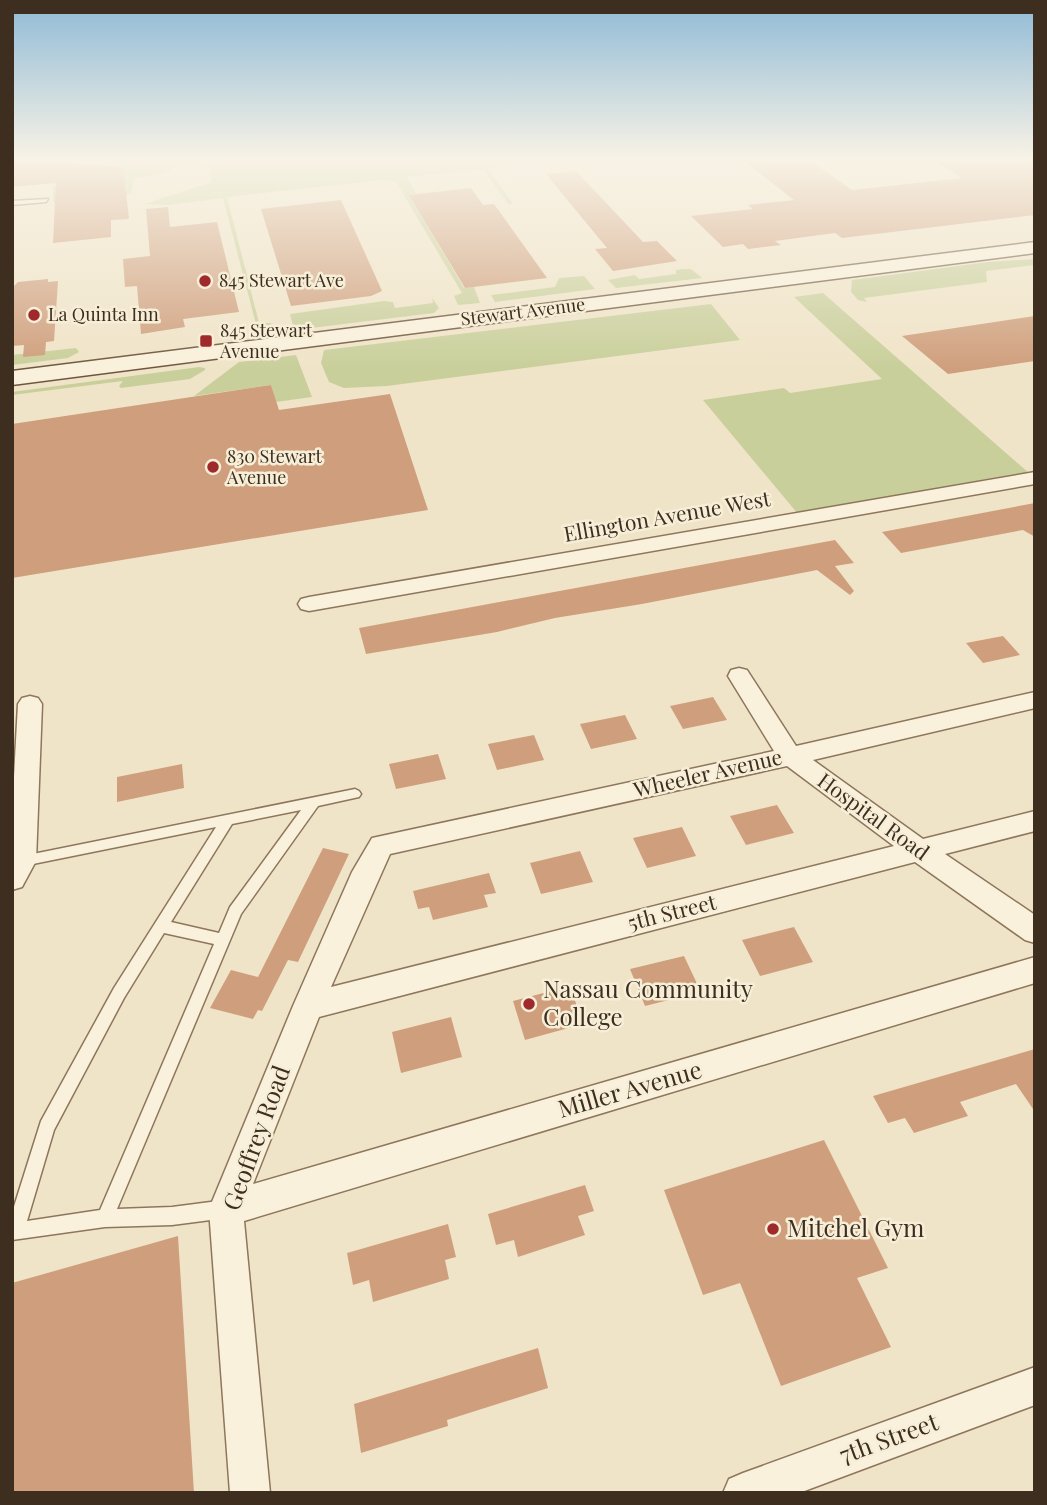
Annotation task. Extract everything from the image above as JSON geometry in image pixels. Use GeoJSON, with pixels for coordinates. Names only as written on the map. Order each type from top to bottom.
{"type":"FeatureCollection","features":[{"type":"Feature","properties":{"kind":"main road","name":"Stewart Avenue"},"geometry":{"type":"LineString","coordinates":[[12,378],[1035,247]]}},
{"type":"Feature","properties":{"kind":"street","name":"Ellington Avenue West"},"geometry":{"type":"LineString","coordinates":[[309,604],[1035,478]]}},
{"type":"Feature","properties":{"kind":"street","name":"Hospital Road"},"geometry":{"type":"LineString","coordinates":[[739,676],[790,756],[1035,931]]}},
{"type":"Feature","properties":{"kind":"street","name":"Wheeler Avenue"},"geometry":{"type":"LineString","coordinates":[[382,845],[1035,700]]}},
{"type":"Feature","properties":{"kind":"street"},"geometry":{"type":"LineString","coordinates":[[17,870],[30,704]]}},
{"type":"Feature","properties":{"kind":"street","name":"5th Street"},"geometry":{"type":"LineString","coordinates":[[308,1006],[1035,821]]}},
{"type":"Feature","properties":{"kind":"street","name":"Geoffrey Road"},"geometry":{"type":"LineString","coordinates":[[250,1493],[226,1209],[308,1006],[366,872],[382,845]]}},
{"type":"Feature","properties":{"kind":"street","name":"Miller Avenue"},"geometry":{"type":"LineString","coordinates":[[226,1209],[1035,970]]}},
{"type":"Feature","properties":{"kind":"street","name":"7th Street"},"geometry":{"type":"LineString","coordinates":[[743,1493],[1035,1386]]}},
{"type":"Feature","properties":{"kind":"lane"},"geometry":{"type":"LineString","coordinates":[[17,870],[228,819],[355,794]]}},
{"type":"Feature","properties":{"kind":"lane"},"geometry":{"type":"LineString","coordinates":[[105,1218],[235,911],[314,802]]}},
{"type":"Feature","properties":{"kind":"lane"},"geometry":{"type":"LineString","coordinates":[[226,1209],[172,1216],[105,1218],[15,1232],[47,1127],[119,993],[228,819]]}},
{"type":"Feature","properties":{"kind":"lane"},"geometry":{"type":"LineString","coordinates":[[161,926],[222,940]]}},
{"type":"Feature","properties":{"kind":"green space"},"geometry":{"type":"Polygon","coordinates":[[[231,228],[235,228],[259,323],[271,323],[273,329],[258,332],[231,228]]]}},
{"type":"Feature","properties":{"kind":"green space"},"geometry":{"type":"Polygon","coordinates":[[[423,228],[429,228],[464,288],[474,287],[480,303],[458,305],[454,296],[462,293],[423,228]]]}},
{"type":"Feature","properties":{"kind":"green space"},"geometry":{"type":"Polygon","coordinates":[[[1035,259],[1035,265],[986,271],[987,282],[864,298],[867,302],[858,300],[851,292],[852,280],[988,262],[1035,259]]]}},
{"type":"Feature","properties":{"kind":"green space"},"geometry":{"type":"Polygon","coordinates":[[[691,269],[702,278],[616,288],[608,280],[635,275],[639,279],[676,274],[676,270],[691,269]]]}},
{"type":"Feature","properties":{"kind":"green space"},"geometry":{"type":"Polygon","coordinates":[[[584,276],[595,289],[495,302],[491,295],[555,287],[559,278],[584,276]]]}},
{"type":"Feature","properties":{"kind":"green space"},"geometry":{"type":"Polygon","coordinates":[[[823,293],[1029,473],[798,514],[703,400],[784,388],[790,393],[882,379],[794,297],[823,293]]]}},
{"type":"Feature","properties":{"kind":"green space"},"geometry":{"type":"Polygon","coordinates":[[[432,298],[439,308],[434,313],[303,329],[293,326],[290,314],[384,301],[393,302],[395,308],[433,303],[432,298]]]}},
{"type":"Feature","properties":{"kind":"green space"},"geometry":{"type":"Polygon","coordinates":[[[711,304],[740,340],[387,386],[344,388],[329,382],[321,363],[324,350],[711,304]]]}},
{"type":"Feature","properties":{"kind":"green space"},"geometry":{"type":"Polygon","coordinates":[[[76,348],[79,352],[68,358],[12,365],[12,355],[76,348]]]}},
{"type":"Feature","properties":{"kind":"green space"},"geometry":{"type":"Polygon","coordinates":[[[296,355],[312,397],[276,402],[271,385],[194,396],[239,362],[296,355]]]}},
{"type":"Feature","properties":{"kind":"green space"},"geometry":{"type":"Polygon","coordinates":[[[199,367],[205,370],[190,379],[121,388],[119,386],[123,381],[12,395],[12,392],[199,367]]]}},
{"type":"Feature","properties":{"kind":"building"},"geometry":{"type":"Polygon","coordinates":[[[54,228],[111,228],[111,237],[53,243],[54,228]]]}},
{"type":"Feature","properties":{"kind":"building"},"geometry":{"type":"Polygon","coordinates":[[[148,228],[219,228],[239,312],[183,319],[185,327],[141,334],[137,286],[125,287],[123,259],[150,256],[148,228]]]}},
{"type":"Feature","properties":{"kind":"building"},"geometry":{"type":"Polygon","coordinates":[[[267,228],[354,228],[382,291],[371,296],[291,306],[267,228]]]}},
{"type":"Feature","properties":{"kind":"building"},"geometry":{"type":"Polygon","coordinates":[[[429,228],[511,228],[547,278],[465,288],[429,228]]]}},
{"type":"Feature","properties":{"kind":"building"},"geometry":{"type":"Polygon","coordinates":[[[591,228],[630,228],[643,242],[657,241],[677,261],[613,271],[595,249],[607,248],[591,228]]]}},
{"type":"Feature","properties":{"kind":"building"},"geometry":{"type":"Polygon","coordinates":[[[704,228],[924,228],[842,238],[835,233],[775,241],[781,245],[748,249],[743,244],[723,247],[704,228]]]}},
{"type":"Feature","properties":{"kind":"building","name":"La Quinta Inn"},"geometry":{"type":"Polygon","coordinates":[[[48,279],[48,282],[58,281],[54,341],[46,342],[45,355],[23,357],[24,345],[12,346],[14,286],[18,282],[48,279]]]}},
{"type":"Feature","properties":{"kind":"building"},"geometry":{"type":"Polygon","coordinates":[[[1035,316],[1035,361],[948,374],[902,336],[1035,316]]]}},
{"type":"Feature","properties":{"kind":"building","name":"830 Stewart Avenue"},"geometry":{"type":"Polygon","coordinates":[[[271,385],[279,410],[390,394],[428,510],[12,578],[12,424],[271,385]]]}},
{"type":"Feature","properties":{"kind":"building"},"geometry":{"type":"Polygon","coordinates":[[[1035,503],[1035,537],[1023,530],[901,553],[882,532],[1035,503]]]}},
{"type":"Feature","properties":{"kind":"building"},"geometry":{"type":"Polygon","coordinates":[[[835,540],[854,563],[835,566],[854,591],[850,595],[817,570],[555,618],[497,632],[366,654],[359,628],[835,540]]]}},
{"type":"Feature","properties":{"kind":"building"},"geometry":{"type":"Polygon","coordinates":[[[1003,636],[1020,655],[983,663],[966,643],[1003,636]]]}},
{"type":"Feature","properties":{"kind":"building"},"geometry":{"type":"Polygon","coordinates":[[[713,697],[727,720],[683,729],[670,706],[713,697]]]}},
{"type":"Feature","properties":{"kind":"building"},"geometry":{"type":"Polygon","coordinates":[[[625,715],[637,739],[591,749],[580,724],[625,715]]]}},
{"type":"Feature","properties":{"kind":"building"},"geometry":{"type":"Polygon","coordinates":[[[534,735],[544,760],[497,770],[488,744],[534,735]]]}},
{"type":"Feature","properties":{"kind":"building"},"geometry":{"type":"Polygon","coordinates":[[[438,754],[446,779],[396,789],[389,764],[438,754]]]}},
{"type":"Feature","properties":{"kind":"building"},"geometry":{"type":"Polygon","coordinates":[[[182,764],[184,788],[117,802],[117,777],[182,764]]]}},
{"type":"Feature","properties":{"kind":"building"},"geometry":{"type":"Polygon","coordinates":[[[777,805],[794,833],[746,845],[730,816],[777,805]]]}},
{"type":"Feature","properties":{"kind":"building"},"geometry":{"type":"Polygon","coordinates":[[[682,827],[696,856],[647,868],[633,838],[682,827]]]}},
{"type":"Feature","properties":{"kind":"building"},"geometry":{"type":"Polygon","coordinates":[[[323,848],[349,854],[298,962],[288,960],[262,1011],[258,1010],[253,1019],[210,1008],[231,970],[258,977],[323,848]]]}},
{"type":"Feature","properties":{"kind":"building"},"geometry":{"type":"Polygon","coordinates":[[[580,851],[593,882],[541,894],[530,863],[580,851]]]}},
{"type":"Feature","properties":{"kind":"building"},"geometry":{"type":"Polygon","coordinates":[[[489,873],[496,893],[484,895],[488,907],[433,920],[429,907],[418,909],[413,891],[489,873]]]}},
{"type":"Feature","properties":{"kind":"building"},"geometry":{"type":"Polygon","coordinates":[[[794,927],[813,962],[760,976],[742,940],[794,927]]]}},
{"type":"Feature","properties":{"kind":"building"},"geometry":{"type":"Polygon","coordinates":[[[684,956],[701,992],[645,1006],[630,969],[684,956]]]}},
{"type":"Feature","properties":{"kind":"building"},"geometry":{"type":"Polygon","coordinates":[[[570,986],[583,1024],[525,1040],[513,1001],[570,986]]]}},
{"type":"Feature","properties":{"kind":"building"},"geometry":{"type":"Polygon","coordinates":[[[451,1017],[462,1057],[401,1073],[392,1032],[451,1017]]]}},
{"type":"Feature","properties":{"kind":"building"},"geometry":{"type":"Polygon","coordinates":[[[1035,1049],[1035,1112],[1016,1084],[960,1102],[968,1116],[914,1133],[905,1118],[888,1123],[873,1096],[1035,1049]]]}},
{"type":"Feature","properties":{"kind":"building","name":"Mitchel Gym"},"geometry":{"type":"Polygon","coordinates":[[[824,1140],[888,1268],[857,1278],[891,1347],[781,1386],[740,1283],[703,1295],[664,1190],[824,1140]]]}},
{"type":"Feature","properties":{"kind":"building"},"geometry":{"type":"Polygon","coordinates":[[[585,1185],[594,1211],[578,1216],[585,1235],[518,1257],[514,1240],[496,1245],[488,1214],[585,1185]]]}},
{"type":"Feature","properties":{"kind":"building"},"geometry":{"type":"Polygon","coordinates":[[[448,1224],[456,1257],[445,1260],[449,1279],[373,1302],[369,1280],[353,1285],[347,1253],[448,1224]]]}},
{"type":"Feature","properties":{"kind":"building"},"geometry":{"type":"Polygon","coordinates":[[[178,1236],[194,1493],[12,1493],[12,1283],[178,1236]]]}},
{"type":"Feature","properties":{"kind":"building"},"geometry":{"type":"Polygon","coordinates":[[[538,1348],[548,1388],[447,1420],[448,1426],[361,1453],[354,1404],[538,1348]]]}},
{"type":"Feature","properties":{"kind":"place","name":"845 Stewart Ave"},"geometry":{"type":"Point","coordinates":[205,281]}},
{"type":"Feature","properties":{"kind":"place","name":"La Quinta Inn"},"geometry":{"type":"Point","coordinates":[34,315]}},
{"type":"Feature","properties":{"kind":"place","name":"845 Stewart Avenue"},"geometry":{"type":"Point","coordinates":[206,341]}},
{"type":"Feature","properties":{"kind":"place","name":"830 Stewart Avenue"},"geometry":{"type":"Point","coordinates":[213,467]}},
{"type":"Feature","properties":{"kind":"place","name":"Nassau Community College"},"geometry":{"type":"Point","coordinates":[529,1004]}},
{"type":"Feature","properties":{"kind":"place","name":"Mitchel Gym"},"geometry":{"type":"Point","coordinates":[773,1229]}}]}
